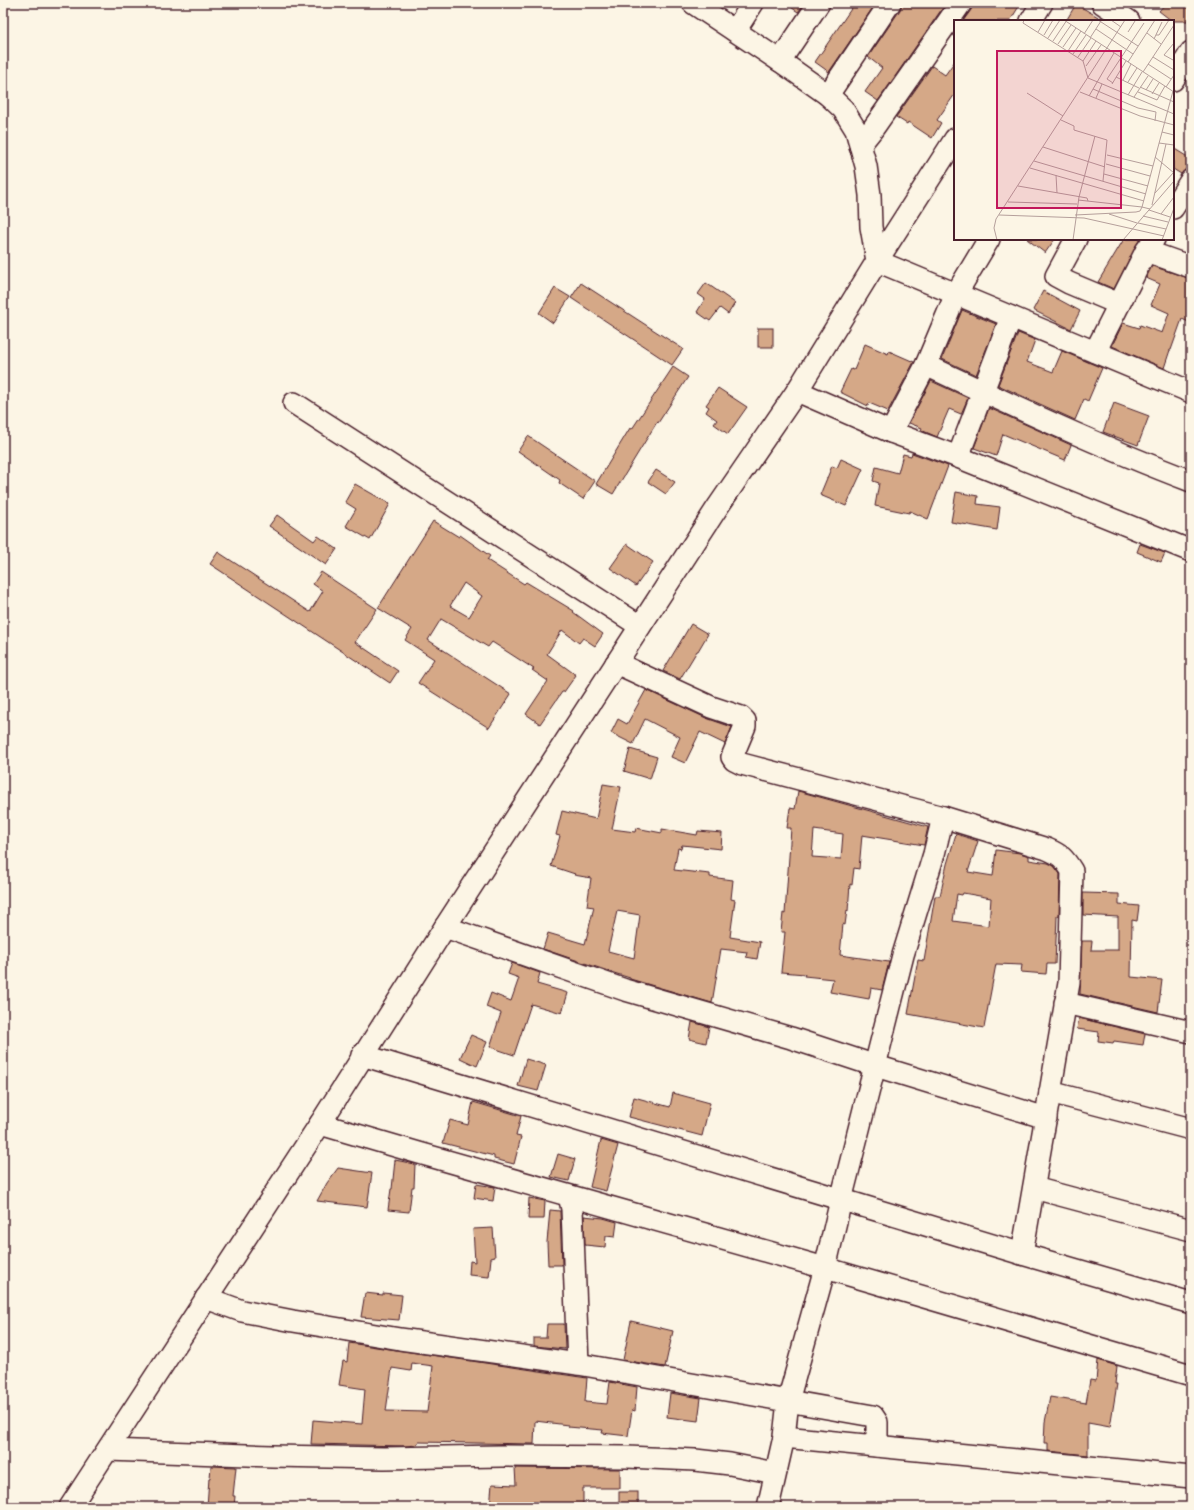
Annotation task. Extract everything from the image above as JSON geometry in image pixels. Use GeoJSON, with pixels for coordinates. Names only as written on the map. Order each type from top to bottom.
{"type":"FeatureCollection","features":[{"type":"Feature","properties":{"kind":"street"},"geometry":{"type":"LineString","coordinates":[[693,3],[780,61],[828,95],[844,109],[856,130],[866,166],[870,195],[871,227],[877,261]]}},
{"type":"Feature","properties":{"kind":"street"},"geometry":{"type":"LineString","coordinates":[[735,31],[753,3]]}},
{"type":"Feature","properties":{"kind":"street"},"geometry":{"type":"LineString","coordinates":[[780,61],[819,3]]}},
{"type":"Feature","properties":{"kind":"street"},"geometry":{"type":"LineString","coordinates":[[828,95],[890,3]]}},
{"type":"Feature","properties":{"kind":"street"},"geometry":{"type":"LineString","coordinates":[[860,145],[961,3]]}},
{"type":"Feature","properties":{"kind":"street"},"geometry":{"type":"LineString","coordinates":[[1032,20],[1042,3]]}},
{"type":"Feature","properties":{"kind":"street"},"geometry":{"type":"LineString","coordinates":[[1102,3],[1128,20]]}},
{"type":"Feature","properties":{"kind":"street"},"geometry":{"type":"LineString","coordinates":[[1174,78],[1185,56]]}},
{"type":"Feature","properties":{"kind":"street"},"geometry":{"type":"LineString","coordinates":[[70,1507],[320,1124],[362,1055],[640,626],[717,508],[797,391],[877,261],[954,141]]}},
{"type":"Feature","properties":{"kind":"street"},"geometry":{"type":"LineString","coordinates":[[1174,206],[1191,180]]}},
{"type":"Feature","properties":{"kind":"street"},"geometry":{"type":"LineString","coordinates":[[890,432],[926,365],[956,294],[988,240]]}},
{"type":"Feature","properties":{"kind":"street"},"geometry":{"type":"LineString","coordinates":[[1075,240],[1056,276],[1119,304]]}},
{"type":"Feature","properties":{"kind":"street"},"geometry":{"type":"LineString","coordinates":[[1095,352],[1150,245],[1191,267]]}},
{"type":"Feature","properties":{"kind":"street"},"geometry":{"type":"LineString","coordinates":[[877,261],[1191,392]]}},
{"type":"Feature","properties":{"kind":"street"},"geometry":{"type":"LineString","coordinates":[[958,457],[1011,317]]}},
{"type":"Feature","properties":{"kind":"street"},"geometry":{"type":"LineString","coordinates":[[926,365],[983,392],[1146,464],[1191,481]]}},
{"type":"Feature","properties":{"kind":"street"},"geometry":{"type":"LineString","coordinates":[[797,391],[890,432],[958,457],[1191,551]]}},
{"type":"Feature","properties":{"kind":"street"},"geometry":{"type":"LineString","coordinates":[[294,403],[640,626]]}},
{"type":"Feature","properties":{"kind":"street"},"geometry":{"type":"LineString","coordinates":[[616,663],[745,721],[745,726],[732,757],[734,760],[742,764],[943,817],[1047,849],[1065,859],[1072,870],[1069,984],[1022,1254]]}},
{"type":"Feature","properties":{"kind":"street"},"geometry":{"type":"LineString","coordinates":[[768,1507],[784,1437],[788,1401],[826,1268],[841,1200],[903,955],[934,854],[943,817]]}},
{"type":"Feature","properties":{"kind":"street"},"geometry":{"type":"LineString","coordinates":[[445,926],[625,990],[791,1038],[876,1066],[1046,1118]]}},
{"type":"Feature","properties":{"kind":"street"},"geometry":{"type":"LineString","coordinates":[[1065,1003],[1191,1032]]}},
{"type":"Feature","properties":{"kind":"street"},"geometry":{"type":"LineString","coordinates":[[362,1055],[841,1200],[1191,1303]]}},
{"type":"Feature","properties":{"kind":"street"},"geometry":{"type":"LineString","coordinates":[[1050,1092],[1191,1129]]}},
{"type":"Feature","properties":{"kind":"street"},"geometry":{"type":"LineString","coordinates":[[320,1124],[826,1268],[1191,1375]]}},
{"type":"Feature","properties":{"kind":"street"},"geometry":{"type":"LineString","coordinates":[[1034,1188],[1191,1230]]}},
{"type":"Feature","properties":{"kind":"street"},"geometry":{"type":"LineString","coordinates":[[569,1196],[572,1209],[578,1364]]}},
{"type":"Feature","properties":{"kind":"street"},"geometry":{"type":"LineString","coordinates":[[206,1298],[242,1311],[293,1321],[400,1339],[578,1364],[873,1416],[877,1422],[877,1446]]}},
{"type":"Feature","properties":{"kind":"street"},"geometry":{"type":"LineString","coordinates":[[784,1437],[1191,1477]]}},
{"type":"Feature","properties":{"kind":"street"},"geometry":{"type":"LineString","coordinates":[[108,1450],[272,1456],[627,1457],[695,1460],[723,1463],[775,1473]]}},
{"type":"Feature","properties":{"kind":"building"},"geometry":{"type":"Polygon","coordinates":[[[785,3],[805,3],[798,12],[785,3]]]}},
{"type":"Feature","properties":{"kind":"building"},"geometry":{"type":"Polygon","coordinates":[[[855,3],[876,3],[829,72],[815,62],[855,3]]]}},
{"type":"Feature","properties":{"kind":"building"},"geometry":{"type":"Polygon","coordinates":[[[902,3],[946,3],[878,101],[865,92],[882,68],[868,57],[900,10],[902,3]]]}},
{"type":"Feature","properties":{"kind":"building"},"geometry":{"type":"Polygon","coordinates":[[[973,3],[1021,3],[1011,20],[964,20],[971,10],[973,3]]]}},
{"type":"Feature","properties":{"kind":"building"},"geometry":{"type":"Polygon","coordinates":[[[1166,3],[1191,3],[1191,21],[1171,20],[1159,11],[1166,3]]]}},
{"type":"Feature","properties":{"kind":"building"},"geometry":{"type":"Polygon","coordinates":[[[1076,4],[1103,20],[1067,20],[1076,4]]]}},
{"type":"Feature","properties":{"kind":"building"},"geometry":{"type":"Polygon","coordinates":[[[954,62],[954,95],[937,120],[941,123],[932,138],[908,122],[907,124],[896,117],[932,66],[945,75],[954,62]]]}},
{"type":"Feature","properties":{"kind":"building"},"geometry":{"type":"Polygon","coordinates":[[[1174,149],[1191,159],[1191,168],[1185,170],[1181,174],[1174,170],[1174,149]]]}},
{"type":"Feature","properties":{"kind":"building"},"geometry":{"type":"Polygon","coordinates":[[[1028,240],[1054,240],[1045,253],[1028,240]]]}},
{"type":"Feature","properties":{"kind":"building"},"geometry":{"type":"Polygon","coordinates":[[[1123,240],[1139,240],[1114,289],[1098,282],[1123,240]]]}},
{"type":"Feature","properties":{"kind":"building"},"geometry":{"type":"Polygon","coordinates":[[[1152,266],[1191,279],[1191,323],[1182,319],[1164,368],[1112,346],[1123,323],[1139,328],[1140,325],[1162,333],[1169,313],[1151,305],[1160,284],[1146,278],[1152,266]]]}},
{"type":"Feature","properties":{"kind":"building"},"geometry":{"type":"Polygon","coordinates":[[[581,283],[683,349],[672,365],[571,298],[581,283]]]}},
{"type":"Feature","properties":{"kind":"building"},"geometry":{"type":"Polygon","coordinates":[[[706,283],[735,303],[728,314],[720,308],[710,321],[697,312],[705,299],[698,294],[706,283]]]}},
{"type":"Feature","properties":{"kind":"building"},"geometry":{"type":"Polygon","coordinates":[[[555,288],[570,297],[553,323],[539,313],[555,288]]]}},
{"type":"Feature","properties":{"kind":"building"},"geometry":{"type":"Polygon","coordinates":[[[1043,291],[1080,311],[1071,329],[1033,310],[1043,291]]]}},
{"type":"Feature","properties":{"kind":"building"},"geometry":{"type":"Polygon","coordinates":[[[962,310],[996,324],[976,375],[942,359],[962,310]]]}},
{"type":"Feature","properties":{"kind":"building"},"geometry":{"type":"Polygon","coordinates":[[[758,328],[773,328],[773,347],[758,347],[758,328]]]}},
{"type":"Feature","properties":{"kind":"building"},"geometry":{"type":"Polygon","coordinates":[[[1018,333],[1035,340],[1027,362],[1053,372],[1062,351],[1102,368],[1088,401],[1084,399],[1075,420],[998,385],[1018,333]]]}},
{"type":"Feature","properties":{"kind":"building"},"geometry":{"type":"Polygon","coordinates":[[[865,344],[888,354],[889,351],[914,362],[888,411],[869,403],[868,406],[840,392],[851,369],[854,370],[865,344]]]}},
{"type":"Feature","properties":{"kind":"building"},"geometry":{"type":"Polygon","coordinates":[[[673,367],[688,377],[658,423],[657,422],[613,494],[596,484],[630,428],[632,429],[673,367]]]}},
{"type":"Feature","properties":{"kind":"building"},"geometry":{"type":"Polygon","coordinates":[[[931,381],[968,398],[961,414],[949,409],[937,437],[921,430],[922,428],[909,423],[931,381]]]}},
{"type":"Feature","properties":{"kind":"building"},"geometry":{"type":"Polygon","coordinates":[[[718,388],[747,407],[728,434],[714,424],[717,420],[706,412],[709,407],[706,405],[718,388]]]}},
{"type":"Feature","properties":{"kind":"building"},"geometry":{"type":"Polygon","coordinates":[[[1114,403],[1149,416],[1138,445],[1103,432],[1114,403]]]}},
{"type":"Feature","properties":{"kind":"building"},"geometry":{"type":"Polygon","coordinates":[[[989,408],[1071,445],[1065,460],[1003,434],[996,456],[974,448],[989,408]]]}},
{"type":"Feature","properties":{"kind":"building"},"geometry":{"type":"Polygon","coordinates":[[[528,436],[595,481],[583,499],[559,483],[560,480],[518,451],[528,436]]]}},
{"type":"Feature","properties":{"kind":"building"},"geometry":{"type":"Polygon","coordinates":[[[912,453],[948,466],[928,519],[910,511],[909,513],[875,506],[879,483],[873,481],[876,467],[898,473],[903,454],[911,456],[912,453]]]}},
{"type":"Feature","properties":{"kind":"building"},"geometry":{"type":"Polygon","coordinates":[[[841,459],[863,469],[846,506],[820,495],[832,466],[837,468],[841,459]]]}},
{"type":"Feature","properties":{"kind":"building"},"geometry":{"type":"Polygon","coordinates":[[[656,470],[675,482],[666,494],[648,482],[656,470]]]}},
{"type":"Feature","properties":{"kind":"building"},"geometry":{"type":"Polygon","coordinates":[[[355,484],[390,504],[370,540],[346,526],[356,509],[345,502],[355,484]]]}},
{"type":"Feature","properties":{"kind":"building"},"geometry":{"type":"Polygon","coordinates":[[[956,492],[978,496],[977,504],[1000,507],[997,530],[951,522],[956,492]]]}},
{"type":"Feature","properties":{"kind":"building"},"geometry":{"type":"Polygon","coordinates":[[[277,515],[314,541],[318,536],[337,549],[326,565],[269,526],[277,515]]]}},
{"type":"Feature","properties":{"kind":"building"},"geometry":{"type":"Polygon","coordinates":[[[433,521],[459,537],[460,535],[490,556],[487,560],[524,584],[526,582],[574,611],[573,612],[603,634],[595,646],[583,638],[579,643],[562,630],[547,654],[576,675],[564,692],[562,692],[540,724],[526,714],[548,681],[532,670],[534,669],[492,642],[488,647],[441,619],[428,640],[511,694],[489,728],[418,683],[434,659],[405,640],[412,629],[378,608],[433,521]],[[464,583],[450,606],[469,617],[482,596],[464,583]]]}},
{"type":"Feature","properties":{"kind":"building"},"geometry":{"type":"Polygon","coordinates":[[[627,544],[653,562],[636,586],[610,568],[627,544]]]}},
{"type":"Feature","properties":{"kind":"building"},"geometry":{"type":"Polygon","coordinates":[[[1140,544],[1165,553],[1161,562],[1137,552],[1140,544]]]}},
{"type":"Feature","properties":{"kind":"building"},"geometry":{"type":"Polygon","coordinates":[[[218,552],[310,612],[323,591],[313,584],[321,572],[377,609],[355,642],[398,671],[390,683],[210,564],[218,552]]]}},
{"type":"Feature","properties":{"kind":"building"},"geometry":{"type":"Polygon","coordinates":[[[691,624],[708,634],[680,679],[663,671],[691,624]]]}},
{"type":"Feature","properties":{"kind":"building"},"geometry":{"type":"Polygon","coordinates":[[[646,690],[706,718],[732,727],[725,744],[700,732],[685,763],[671,757],[680,737],[645,719],[633,744],[611,733],[618,719],[627,724],[646,690]]]}},
{"type":"Feature","properties":{"kind":"building"},"geometry":{"type":"Polygon","coordinates":[[[630,749],[657,757],[650,779],[624,771],[630,749]]]}},
{"type":"Feature","properties":{"kind":"building"},"geometry":{"type":"Polygon","coordinates":[[[603,784],[621,787],[612,829],[635,832],[636,828],[662,833],[662,829],[697,835],[698,831],[722,833],[721,849],[682,845],[681,849],[678,848],[674,870],[710,874],[710,877],[733,880],[731,899],[735,900],[730,937],[760,942],[757,959],[746,957],[747,952],[721,949],[712,1003],[630,979],[543,949],[548,933],[585,944],[594,907],[587,906],[591,878],[574,875],[575,874],[551,866],[560,836],[556,835],[562,811],[596,819],[603,784]],[[617,911],[608,951],[634,958],[640,915],[617,911]]]}},
{"type":"Feature","properties":{"kind":"building"},"geometry":{"type":"Polygon","coordinates":[[[798,791],[928,827],[924,845],[862,835],[859,869],[854,868],[852,885],[850,884],[848,911],[847,910],[845,925],[843,924],[840,955],[889,962],[882,990],[871,988],[869,999],[830,992],[833,979],[804,976],[805,974],[781,972],[785,932],[781,932],[783,913],[785,914],[791,828],[787,828],[790,808],[795,809],[798,791]],[[814,830],[812,857],[841,859],[843,834],[814,830]]]}},
{"type":"Feature","properties":{"kind":"building"},"geometry":{"type":"Polygon","coordinates":[[[956,834],[978,841],[968,872],[993,876],[996,850],[1020,853],[1029,856],[1029,860],[1048,863],[1054,866],[1060,874],[1059,916],[1057,916],[1055,964],[1047,964],[1046,974],[1021,972],[1022,965],[996,964],[984,1028],[908,1014],[918,960],[924,961],[935,896],[940,896],[947,864],[956,834]],[[963,893],[962,895],[957,894],[953,921],[989,926],[991,898],[963,893]]]}},
{"type":"Feature","properties":{"kind":"building"},"geometry":{"type":"Polygon","coordinates":[[[1083,893],[1119,894],[1119,904],[1139,906],[1137,921],[1132,920],[1131,977],[1162,980],[1158,1012],[1080,994],[1082,941],[1092,941],[1091,950],[1118,950],[1118,917],[1083,915],[1083,893]]]}},
{"type":"Feature","properties":{"kind":"building"},"geometry":{"type":"Polygon","coordinates":[[[512,963],[540,973],[537,984],[568,993],[562,1013],[531,1004],[514,1055],[490,1047],[501,1013],[486,1007],[491,993],[511,1001],[519,978],[508,974],[512,963]]]}},
{"type":"Feature","properties":{"kind":"building"},"geometry":{"type":"Polygon","coordinates":[[[1079,1018],[1145,1034],[1143,1045],[1114,1041],[1113,1043],[1098,1041],[1099,1032],[1077,1029],[1079,1018]]]}},
{"type":"Feature","properties":{"kind":"building"},"geometry":{"type":"Polygon","coordinates":[[[692,1022],[709,1027],[706,1043],[689,1039],[692,1022]]]}},
{"type":"Feature","properties":{"kind":"building"},"geometry":{"type":"Polygon","coordinates":[[[471,1035],[487,1042],[477,1066],[460,1058],[471,1035]]]}},
{"type":"Feature","properties":{"kind":"building"},"geometry":{"type":"Polygon","coordinates":[[[526,1059],[546,1065],[538,1091],[518,1086],[526,1059]]]}},
{"type":"Feature","properties":{"kind":"building"},"geometry":{"type":"Polygon","coordinates":[[[673,1093],[710,1103],[702,1136],[629,1117],[634,1097],[670,1107],[673,1093]]]}},
{"type":"Feature","properties":{"kind":"building"},"geometry":{"type":"Polygon","coordinates":[[[473,1102],[521,1116],[516,1136],[521,1137],[514,1164],[494,1159],[494,1156],[443,1143],[450,1120],[468,1125],[473,1102]]]}},
{"type":"Feature","properties":{"kind":"building"},"geometry":{"type":"Polygon","coordinates":[[[601,1140],[618,1145],[606,1191],[590,1187],[601,1140]]]}},
{"type":"Feature","properties":{"kind":"building"},"geometry":{"type":"Polygon","coordinates":[[[558,1154],[575,1159],[569,1181],[551,1177],[558,1154]]]}},
{"type":"Feature","properties":{"kind":"building"},"geometry":{"type":"Polygon","coordinates":[[[395,1160],[415,1164],[414,1187],[412,1187],[409,1212],[388,1210],[395,1160]]]}},
{"type":"Feature","properties":{"kind":"building"},"geometry":{"type":"Polygon","coordinates":[[[338,1168],[372,1173],[367,1207],[317,1201],[327,1183],[338,1168]]]}},
{"type":"Feature","properties":{"kind":"building"},"geometry":{"type":"Polygon","coordinates":[[[476,1184],[495,1187],[493,1201],[474,1198],[476,1184]]]}},
{"type":"Feature","properties":{"kind":"building"},"geometry":{"type":"Polygon","coordinates":[[[529,1198],[545,1201],[544,1219],[528,1219],[529,1198]]]}},
{"type":"Feature","properties":{"kind":"building"},"geometry":{"type":"Polygon","coordinates":[[[550,1210],[560,1211],[562,1265],[548,1265],[547,1242],[550,1210]]]}},
{"type":"Feature","properties":{"kind":"building"},"geometry":{"type":"Polygon","coordinates":[[[584,1216],[603,1218],[617,1222],[615,1237],[606,1236],[605,1247],[585,1245],[584,1216]]]}},
{"type":"Feature","properties":{"kind":"building"},"geometry":{"type":"Polygon","coordinates":[[[493,1228],[495,1257],[491,1258],[489,1277],[469,1275],[470,1261],[475,1262],[473,1229],[493,1228]]]}},
{"type":"Feature","properties":{"kind":"building"},"geometry":{"type":"Polygon","coordinates":[[[365,1293],[402,1295],[399,1320],[361,1317],[365,1293]]]}},
{"type":"Feature","properties":{"kind":"building"},"geometry":{"type":"Polygon","coordinates":[[[631,1321],[673,1331],[665,1367],[623,1360],[631,1321]]]}},
{"type":"Feature","properties":{"kind":"building"},"geometry":{"type":"Polygon","coordinates":[[[547,1324],[564,1324],[565,1349],[534,1346],[534,1338],[546,1338],[547,1324]]]}},
{"type":"Feature","properties":{"kind":"building"},"geometry":{"type":"Polygon","coordinates":[[[349,1343],[587,1378],[585,1402],[607,1404],[610,1382],[637,1387],[635,1411],[632,1410],[628,1436],[602,1433],[603,1430],[568,1427],[568,1425],[535,1421],[534,1444],[418,1442],[417,1445],[405,1446],[311,1444],[313,1420],[362,1424],[365,1389],[339,1385],[343,1361],[347,1362],[349,1343]],[[412,1363],[411,1371],[392,1368],[386,1411],[427,1412],[433,1366],[412,1363]]]}},
{"type":"Feature","properties":{"kind":"building"},"geometry":{"type":"Polygon","coordinates":[[[1098,1360],[1117,1366],[1115,1384],[1117,1384],[1110,1427],[1088,1423],[1088,1455],[1048,1451],[1048,1443],[1044,1443],[1045,1422],[1050,1397],[1086,1403],[1090,1380],[1096,1381],[1098,1360]]]}},
{"type":"Feature","properties":{"kind":"building"},"geometry":{"type":"Polygon","coordinates":[[[670,1393],[701,1398],[698,1421],[667,1417],[670,1393]]]}},
{"type":"Feature","properties":{"kind":"building"},"geometry":{"type":"Polygon","coordinates":[[[211,1466],[236,1467],[233,1496],[235,1496],[234,1507],[207,1507],[211,1466]]]}},
{"type":"Feature","properties":{"kind":"building"},"geometry":{"type":"Polygon","coordinates":[[[515,1468],[620,1469],[620,1488],[583,1488],[583,1507],[490,1507],[492,1484],[516,1485],[515,1468]]]}},
{"type":"Feature","properties":{"kind":"building"},"geometry":{"type":"Polygon","coordinates":[[[619,1492],[638,1492],[638,1507],[619,1507],[619,1492]]]}}]}
